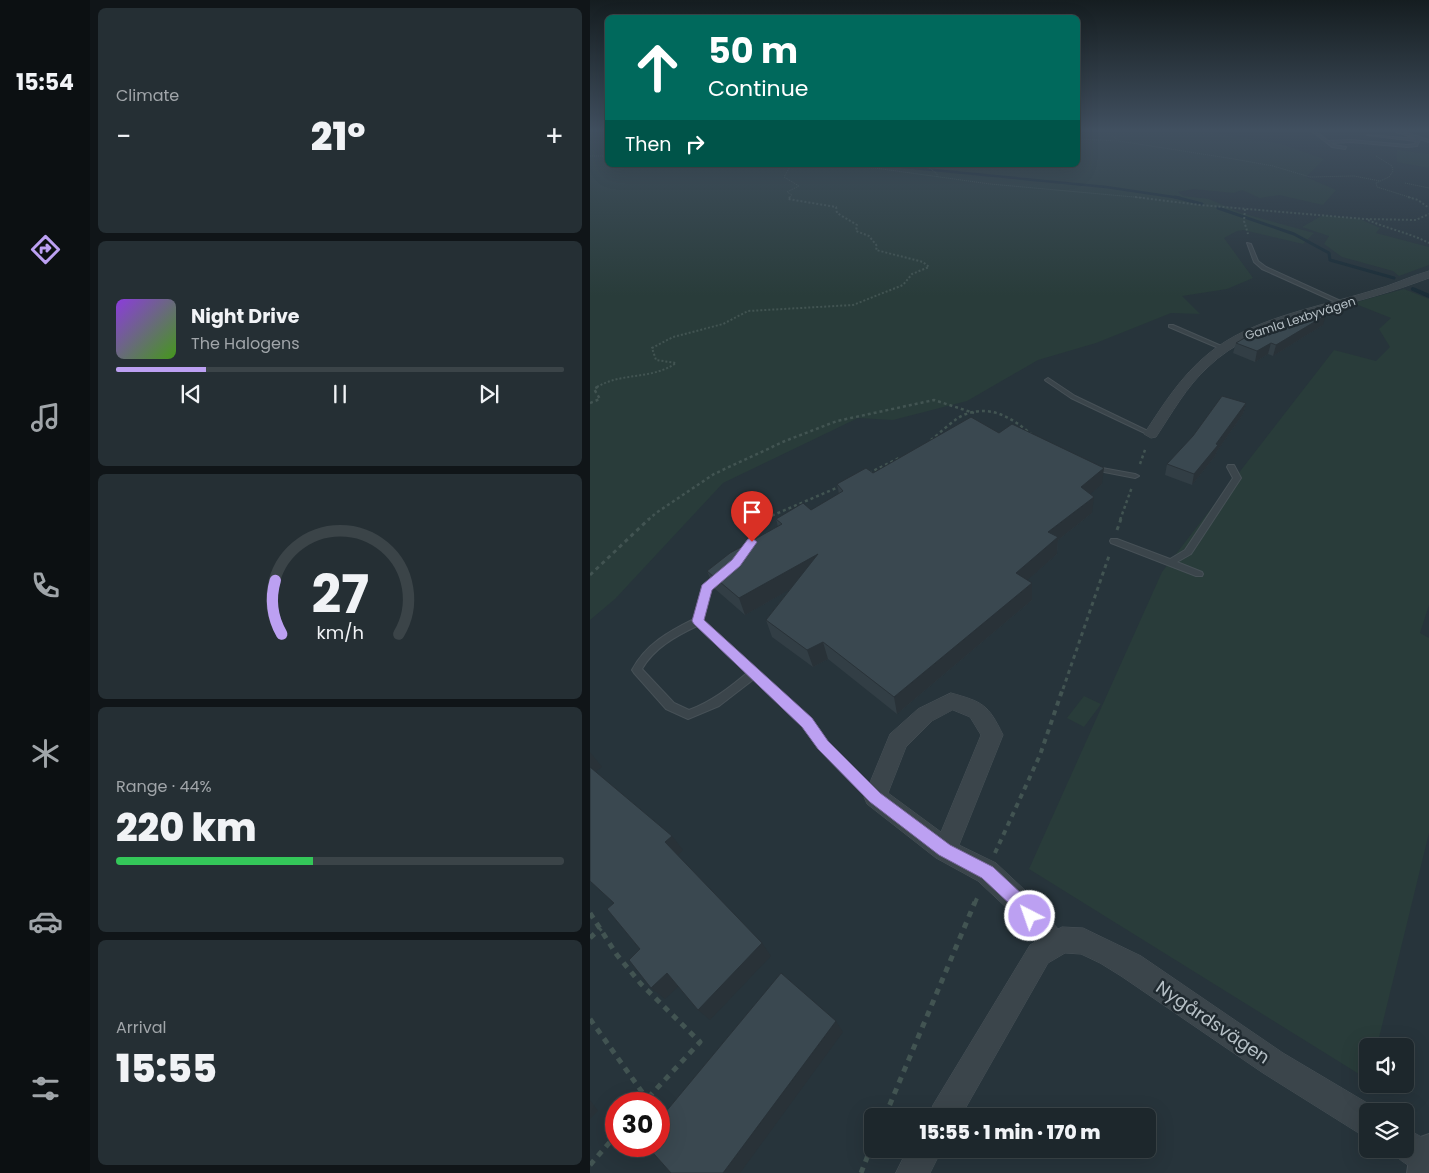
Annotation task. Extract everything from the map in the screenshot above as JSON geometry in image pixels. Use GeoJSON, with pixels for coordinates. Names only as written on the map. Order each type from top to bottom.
{"type":"FeatureCollection","features":[{"type":"Feature","properties":{"kind":"street","name":"Gamla Lexbyvägen"},"geometry":{"type":"LineString","coordinates":[[1151,434],[1176,396],[1202,367],[1223,348],[1247,334],[1342,303],[1374,295],[1429,274]]}},
{"type":"Feature","properties":{"kind":"street"},"geometry":{"type":"LineString","coordinates":[[945,850],[992,736],[986,720],[975,708],[952,701],[925,715],[898,741],[875,797],[945,850],[988,872],[1019,902],[1054,945]]}},
{"type":"Feature","properties":{"kind":"street","name":"Nygårdsvägen"},"geometry":{"type":"LineString","coordinates":[[949,1108],[1039,954],[1062,940],[1082,941],[1131,966],[1273,1063],[1359,1116]]}},
{"type":"Feature","properties":{"kind":"street"},"geometry":{"type":"LineString","coordinates":[[912,1173],[921,1158]]}},
{"type":"Feature","properties":{"kind":"lane"},"geometry":{"type":"LineString","coordinates":[[1249,244],[1256,262],[1264,268],[1342,303]]}},
{"type":"Feature","properties":{"kind":"lane"},"geometry":{"type":"LineString","coordinates":[[1170,326],[1223,348]]}},
{"type":"Feature","properties":{"kind":"lane"},"geometry":{"type":"LineString","coordinates":[[1048,380],[1073,397],[1151,434]]}},
{"type":"Feature","properties":{"kind":"lane"},"geometry":{"type":"LineString","coordinates":[[1084,465],[1135,476]]}},
{"type":"Feature","properties":{"kind":"lane"},"geometry":{"type":"LineString","coordinates":[[1170,562],[1188,552],[1226,497],[1237,478],[1231,467]]}},
{"type":"Feature","properties":{"kind":"lane"},"geometry":{"type":"LineString","coordinates":[[1114,541],[1200,574]]}},
{"type":"Feature","properties":{"kind":"lane"},"geometry":{"type":"LineString","coordinates":[[752,542],[736,563],[706,588],[698,621],[669,636],[642,658],[637,670],[670,706],[688,715],[707,709],[754,673]]}},
{"type":"Feature","properties":{"kind":"lane"},"geometry":{"type":"LineString","coordinates":[[698,621],[807,722],[823,745],[875,797]]}},
{"type":"Feature","properties":{"kind":"path"},"geometry":{"type":"LineString","coordinates":[[590,403],[600,399],[594,389],[602,382],[633,378],[670,369],[676,363],[656,360],[652,348],[673,337],[723,324],[748,311],[853,305],[903,285],[912,274],[928,267],[923,262],[876,250],[877,246],[869,236],[856,231],[856,225],[837,213],[836,207],[788,199],[792,195],[787,192],[799,186]]}},
{"type":"Feature","properties":{"kind":"path"},"geometry":{"type":"LineString","coordinates":[[1018,186],[1106,193],[1200,205],[1365,219],[1416,220],[1429,214]]}},
{"type":"Feature","properties":{"kind":"path"},"geometry":{"type":"LineString","coordinates":[[1377,186],[1418,200],[1429,208]]}},
{"type":"Feature","properties":{"kind":"path"},"geometry":{"type":"LineString","coordinates":[[1244,209],[1244,219]]}},
{"type":"Feature","properties":{"kind":"path"},"geometry":{"type":"LineString","coordinates":[[1365,219],[1390,230],[1417,237],[1429,243]]}},
{"type":"Feature","properties":{"kind":"path"},"geometry":{"type":"LineString","coordinates":[[590,575],[656,513],[714,474],[785,441],[837,421],[934,400],[974,413]]}},
{"type":"Feature","properties":{"kind":"path"},"geometry":{"type":"LineString","coordinates":[[927,444],[965,414],[988,411],[1013,419],[1034,436]]}},
{"type":"Feature","properties":{"kind":"path"},"geometry":{"type":"LineString","coordinates":[[888,1108],[988,872],[1040,755],[1151,434]]}},
{"type":"Feature","properties":{"kind":"path"},"geometry":{"type":"LineString","coordinates":[[866,475],[901,457]]}},
{"type":"Feature","properties":{"kind":"path"},"geometry":{"type":"LineString","coordinates":[[752,542],[771,516],[849,482]]}},
{"type":"Feature","properties":{"kind":"path"},"geometry":{"type":"LineString","coordinates":[[590,913],[617,955],[642,984],[700,1042],[654,1092]]}},
{"type":"Feature","properties":{"kind":"path"},"geometry":{"type":"LineString","coordinates":[[590,938],[601,928]]}},
{"type":"Feature","properties":{"kind":"path"},"geometry":{"type":"LineString","coordinates":[[590,1019],[643,1092]]}},
{"type":"Feature","properties":{"kind":"path"},"geometry":{"type":"LineString","coordinates":[[590,1165],[605,1148]]}},
{"type":"Feature","properties":{"kind":"path"},"geometry":{"type":"LineString","coordinates":[[861,1173],[867,1158]]}},
{"type":"Feature","properties":{"kind":"green space"},"geometry":{"type":"Polygon","coordinates":[[[590,186],[1326,186],[1336,190],[1323,205],[1279,195],[1260,198],[1242,190],[1234,193],[1193,189],[1178,192],[1183,196],[1209,199],[1241,213],[1314,233],[1303,244],[1243,230],[1237,231],[1224,238],[1253,278],[1227,289],[1182,296],[1200,314],[1171,313],[1096,343],[1038,360],[967,401],[893,420],[858,418],[723,483],[615,599],[590,620],[590,186]]]}},
{"type":"Feature","properties":{"kind":"green space"},"geometry":{"type":"Polygon","coordinates":[[[1323,215],[1360,219],[1380,228],[1376,233],[1429,247],[1429,265],[1399,276],[1393,271],[1342,257],[1324,244],[1329,236],[1302,227],[1323,215]]]}},
{"type":"Feature","properties":{"kind":"green space"},"geometry":{"type":"Polygon","coordinates":[[[1404,289],[1429,299],[1429,605],[1420,633],[1429,638],[1429,833],[1379,1038],[1359,1038],[1359,1074],[1029,869],[1162,572],[1334,350],[1376,361],[1390,347],[1379,329],[1391,318],[1353,303],[1404,289]]]}},
{"type":"Feature","properties":{"kind":"green space"},"geometry":{"type":"Polygon","coordinates":[[[1084,696],[1101,704],[1084,727],[1067,718],[1084,696]]]}},
{"type":"Feature","properties":{"kind":"building"},"geometry":{"type":"Polygon","coordinates":[[[1323,308],[1326,315],[1276,345],[1271,343],[1257,351],[1236,343],[1270,323],[1275,324],[1323,308]]]}},
{"type":"Feature","properties":{"kind":"building"},"geometry":{"type":"Polygon","coordinates":[[[1222,396],[1246,403],[1216,444],[1218,445],[1194,474],[1167,464],[1193,436],[1222,396]]]}},
{"type":"Feature","properties":{"kind":"building"},"geometry":{"type":"Polygon","coordinates":[[[971,417],[999,433],[1012,424],[1104,468],[1081,487],[1094,497],[1048,532],[1058,537],[1016,573],[1032,583],[894,697],[823,642],[807,650],[766,620],[818,554],[739,598],[707,571],[730,553],[782,524],[776,519],[803,503],[811,510],[843,491],[837,484],[866,468],[873,473],[971,417]]]}},
{"type":"Feature","properties":{"kind":"building"},"geometry":{"type":"Polygon","coordinates":[[[590,767],[672,836],[665,842],[762,943],[698,1010],[667,973],[651,988],[629,960],[640,949],[607,909],[614,903],[590,881],[590,767]]]}},
{"type":"Feature","properties":{"kind":"building"},"geometry":{"type":"Polygon","coordinates":[[[781,973],[836,1021],[723,1173],[671,1173],[657,1157],[670,1157],[670,1107],[781,973]]]}},
{"type":"Feature","properties":{"kind":"waterway"},"geometry":{"type":"LineString","coordinates":[[1093,186],[1177,198]]}},
{"type":"Feature","properties":{"kind":"waterway"},"geometry":{"type":"LineString","coordinates":[[1177,198],[1202,204]]}},
{"type":"Feature","properties":{"kind":"waterway"},"geometry":{"type":"LineString","coordinates":[[1218,208],[1294,234],[1329,253],[1330,260],[1394,278]]}},
{"type":"Feature","properties":{"kind":"waterway"},"geometry":{"type":"LineString","coordinates":[[1413,289],[1429,296]]}},
{"type":"Feature","properties":{"kind":"route"},"geometry":{"type":"LineString","coordinates":[[752,542],[736,563],[706,588],[698,621],[807,722],[823,745],[875,797],[945,850],[988,872],[1019,902],[1030,916]]}}]}
